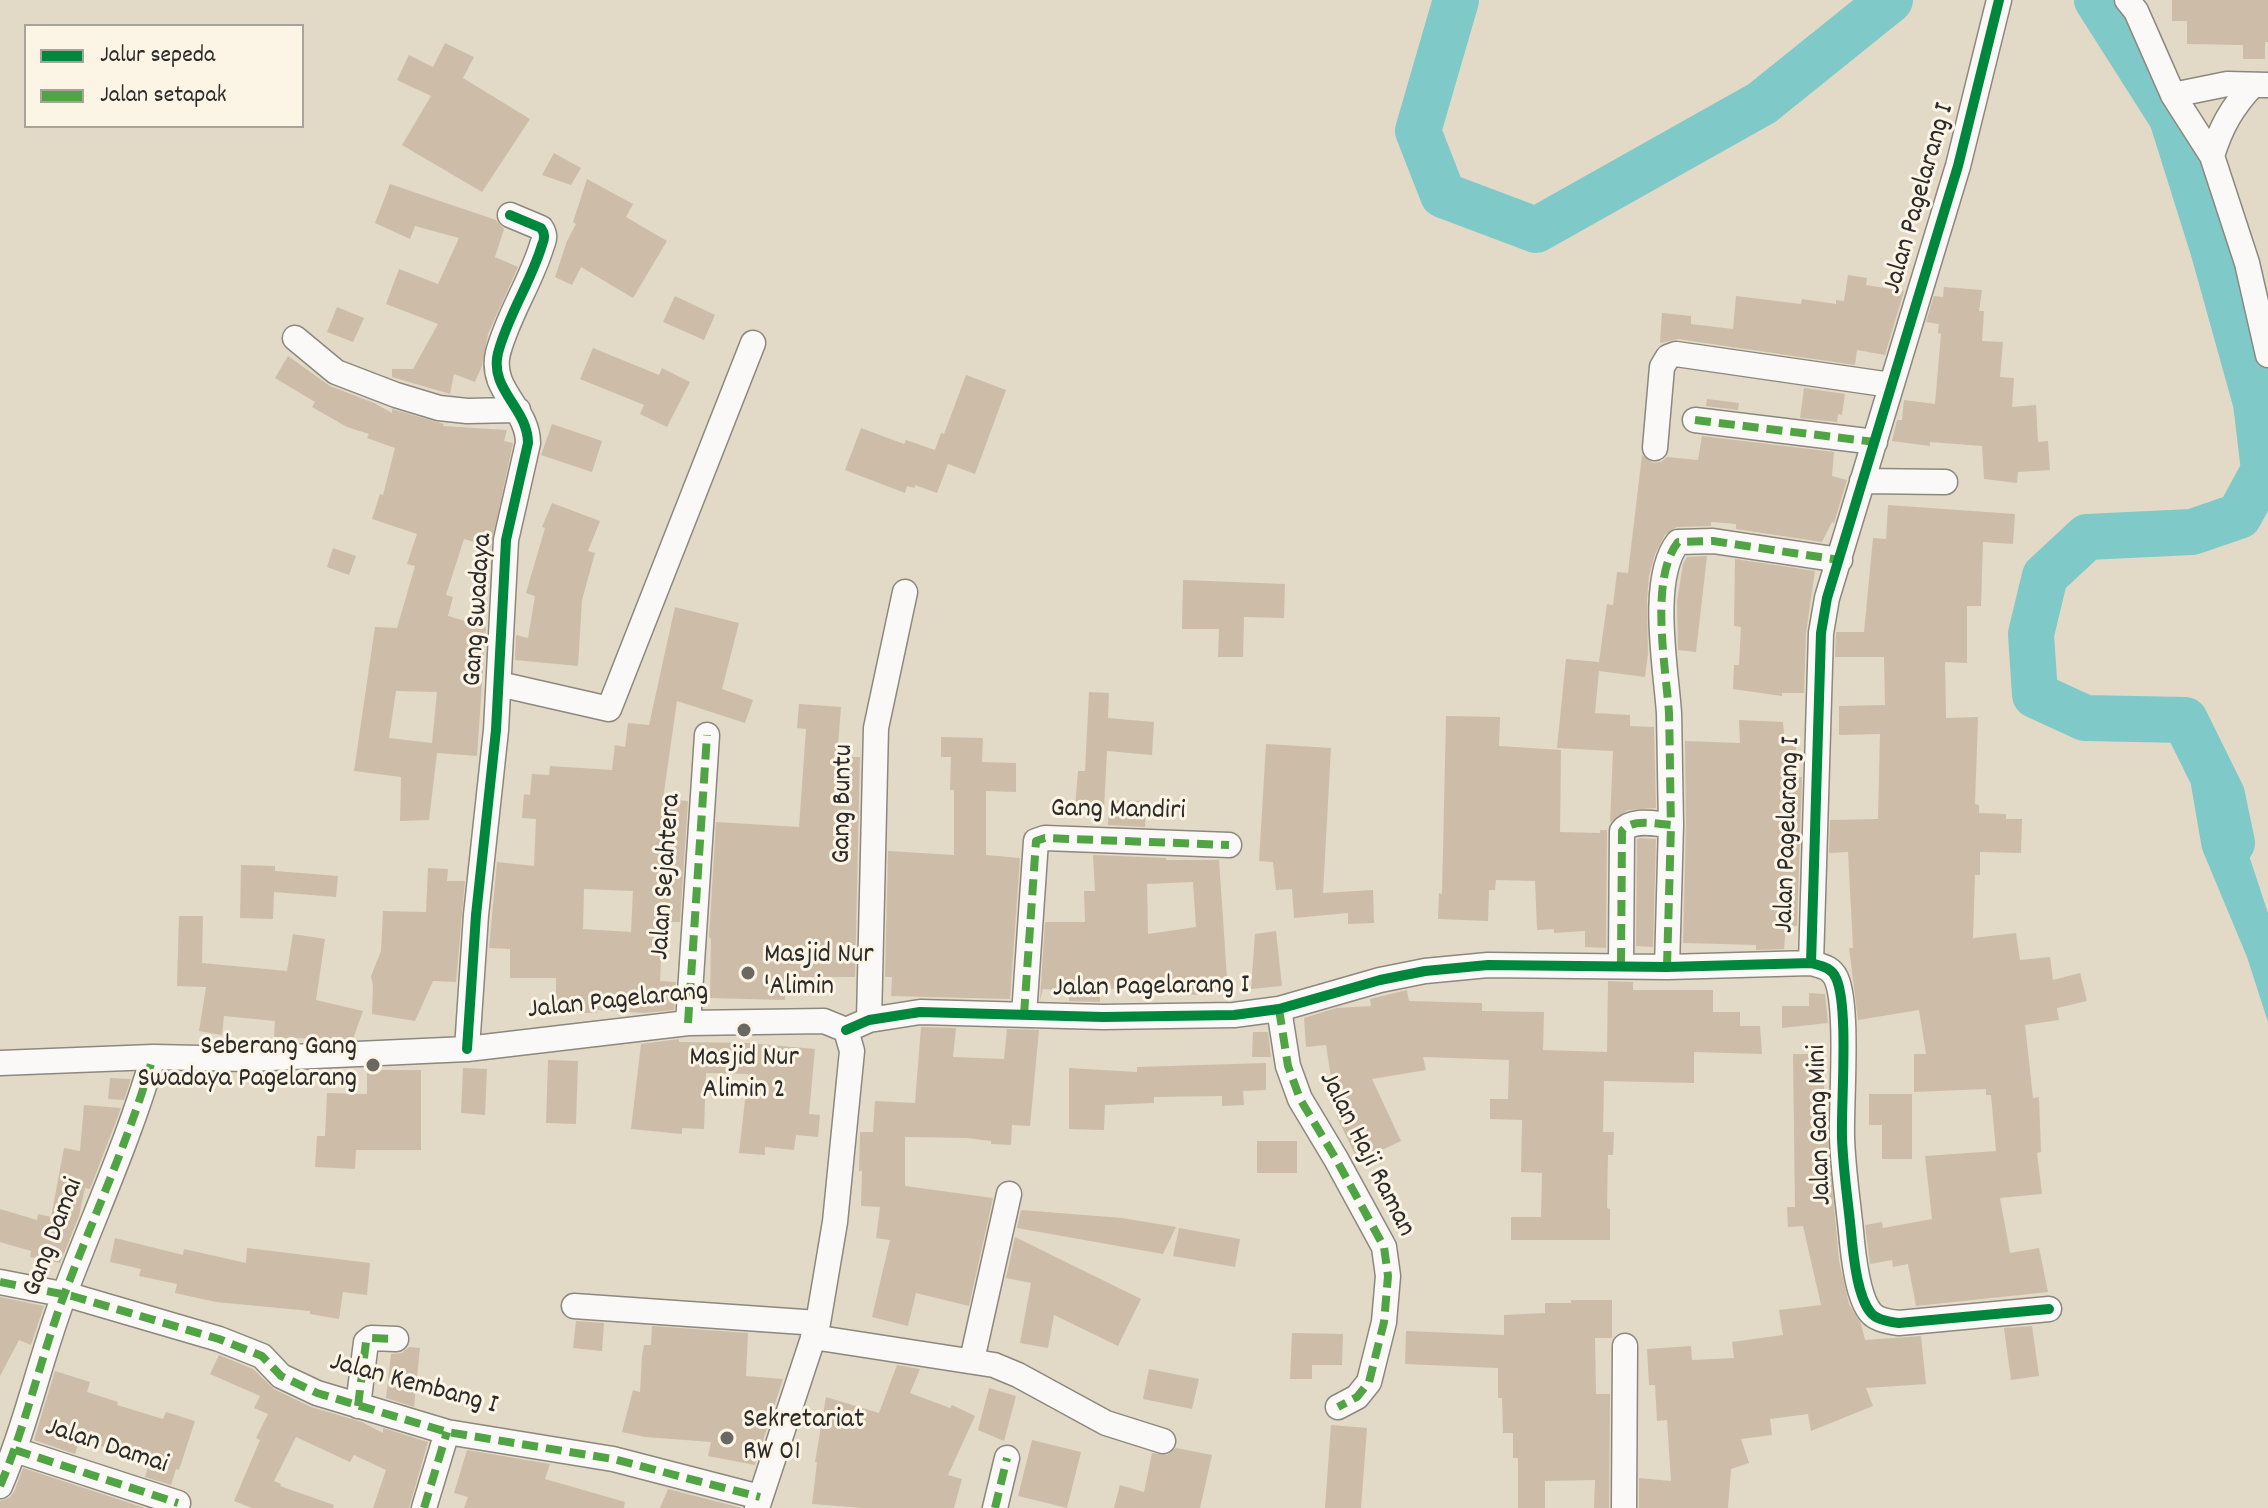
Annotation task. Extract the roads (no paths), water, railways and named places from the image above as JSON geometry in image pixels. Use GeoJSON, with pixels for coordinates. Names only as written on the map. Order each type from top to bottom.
{"type":"FeatureCollection","features":[{"type":"Feature","properties":{"kind":"street","name":"Jalan Pagelarang I"},"geometry":{"type":"LineString","coordinates":[[846,1030],[869,1020],[920,1012],[1196,1017],[1279,1009],[1380,980],[1425,971],[1488,965],[1621,964],[1667,967],[1811,963],[1821,633],[1827,598],[1958,166],[1999,0]]}},
{"type":"Feature","properties":{"kind":"street"},"geometry":{"type":"LineString","coordinates":[[2127,0],[2136,11],[2173,95],[2212,156],[2258,263],[2268,355]]}},
{"type":"Feature","properties":{"kind":"street"},"geometry":{"type":"LineString","coordinates":[[2173,95],[2227,84],[2261,85]]}},
{"type":"Feature","properties":{"kind":"street"},"geometry":{"type":"LineString","coordinates":[[2212,156],[2220,129],[2229,114],[2261,85]]}},
{"type":"Feature","properties":{"kind":"street","name":"Gang Swadaya"},"geometry":{"type":"LineString","coordinates":[[467,1049],[476,915],[499,684],[506,540],[528,443],[528,429],[501,387],[496,369],[518,299],[544,234],[541,228],[510,215]]}},
{"type":"Feature","properties":{"kind":"street"},"geometry":{"type":"LineString","coordinates":[[295,338],[336,372],[396,395],[439,408],[518,410]]}},
{"type":"Feature","properties":{"kind":"street"},"geometry":{"type":"LineString","coordinates":[[499,684],[609,709],[753,343]]}},
{"type":"Feature","properties":{"kind":"street"},"geometry":{"type":"LineString","coordinates":[[1655,448],[1662,367],[1668,357],[1676,354],[1891,385]]}},
{"type":"Feature","properties":{"kind":"street"},"geometry":{"type":"LineString","coordinates":[[1695,420],[1875,442]]}},
{"type":"Feature","properties":{"kind":"street"},"geometry":{"type":"LineString","coordinates":[[1862,481],[1945,482]]}},
{"type":"Feature","properties":{"kind":"street"},"geometry":{"type":"LineString","coordinates":[[1667,967],[1671,825],[1668,710],[1661,633],[1665,580],[1674,548],[1678,542],[1687,540],[1713,541],[1840,560]]}},
{"type":"Feature","properties":{"kind":"street","name":"Gang Buntu"},"geometry":{"type":"LineString","coordinates":[[869,1020],[876,728],[905,592]]}},
{"type":"Feature","properties":{"kind":"street","name":"Jalan Sejahtera"},"geometry":{"type":"LineString","coordinates":[[688,1023],[707,735]]}},
{"type":"Feature","properties":{"kind":"street"},"geometry":{"type":"LineString","coordinates":[[1621,964],[1622,831],[1626,825],[1633,823],[1671,825]]}},
{"type":"Feature","properties":{"kind":"street","name":"Gang Mandiri"},"geometry":{"type":"LineString","coordinates":[[1024,1015],[1036,841],[1045,838],[1229,845]]}},
{"type":"Feature","properties":{"kind":"street","name":"Jalan Gang Mini"},"geometry":{"type":"LineString","coordinates":[[1811,963],[1828,968],[1838,986],[1845,1187],[1855,1263],[1864,1300],[1871,1313],[1888,1322],[1899,1323],[2049,1309]]}},
{"type":"Feature","properties":{"kind":"street","name":"Jalan Haji Raman"},"geometry":{"type":"LineString","coordinates":[[1279,1009],[1288,1066],[1300,1099],[1384,1247],[1388,1276],[1384,1322],[1369,1382],[1357,1397],[1338,1407]]}},
{"type":"Feature","properties":{"kind":"street","name":"Jalan Pagelarang"},"geometry":{"type":"LineString","coordinates":[[0,1063],[153,1057],[248,1059],[467,1049],[688,1023],[824,1021],[846,1030]]}},
{"type":"Feature","properties":{"kind":"street"},"geometry":{"type":"LineString","coordinates":[[758,1503],[816,1330],[835,1222],[852,1051],[846,1030]]}},
{"type":"Feature","properties":{"kind":"street","name":"Gang Damai"},"geometry":{"type":"LineString","coordinates":[[0,1486],[15,1450],[64,1294],[135,1115],[153,1057]]}},
{"type":"Feature","properties":{"kind":"street"},"geometry":{"type":"LineString","coordinates":[[972,1360],[1009,1194]]}},
{"type":"Feature","properties":{"kind":"street","name":"Jalan Kembang I"},"geometry":{"type":"LineString","coordinates":[[0,1282],[64,1294],[219,1339],[262,1356],[281,1376],[317,1393],[447,1432],[613,1459],[758,1503]]}},
{"type":"Feature","properties":{"kind":"street"},"geometry":{"type":"LineString","coordinates":[[574,1306],[816,1330],[972,1360],[1018,1375],[1106,1423],[1163,1441]]}},
{"type":"Feature","properties":{"kind":"street"},"geometry":{"type":"LineString","coordinates":[[358,1406],[366,1342],[371,1338],[396,1339]]}},
{"type":"Feature","properties":{"kind":"street"},"geometry":{"type":"LineString","coordinates":[[1624,1508],[1625,1346]]}},
{"type":"Feature","properties":{"kind":"street"},"geometry":{"type":"LineString","coordinates":[[424,1508],[447,1432]]}},
{"type":"Feature","properties":{"kind":"street","name":"Jalan Damai"},"geometry":{"type":"LineString","coordinates":[[15,1450],[178,1503]]}},
{"type":"Feature","properties":{"kind":"street"},"geometry":{"type":"LineString","coordinates":[[995,1508],[1007,1458]]}},
{"type":"Feature","properties":{"kind":"water"},"geometry":{"type":"Polygon","coordinates":[[[2227,780],[2230,798],[2268,913],[2268,1022],[2247,957],[2202,849],[2191,785],[2227,780]]]}},
{"type":"Feature","properties":{"kind":"waterway"},"geometry":{"type":"LineString","coordinates":[[1456,0],[1418,131],[1443,195],[1536,230],[1762,103],[1890,0]]}},
{"type":"Feature","properties":{"kind":"waterway"},"geometry":{"type":"LineString","coordinates":[[2097,0],[2172,118],[2214,252],[2256,403],[2264,470],[2239,516],[2192,532],[2087,537],[2045,576],[2031,634],[2035,695],[2085,718],[2185,720],[2222,795],[2232,843]]}},
{"type":"Feature","properties":{"kind":"place","name":"Masjid Nur 'Alimin"},"geometry":{"type":"Point","coordinates":[748,973]}},
{"type":"Feature","properties":{"kind":"place","name":"Masjid Nur Alimin 2"},"geometry":{"type":"Point","coordinates":[744,1030]}},
{"type":"Feature","properties":{"kind":"place","name":"Seberang Gang Swadaya Pagelarang"},"geometry":{"type":"Point","coordinates":[373,1065]}},
{"type":"Feature","properties":{"kind":"place","name":"Sekretariat RW 01"},"geometry":{"type":"Point","coordinates":[727,1438]}}]}
